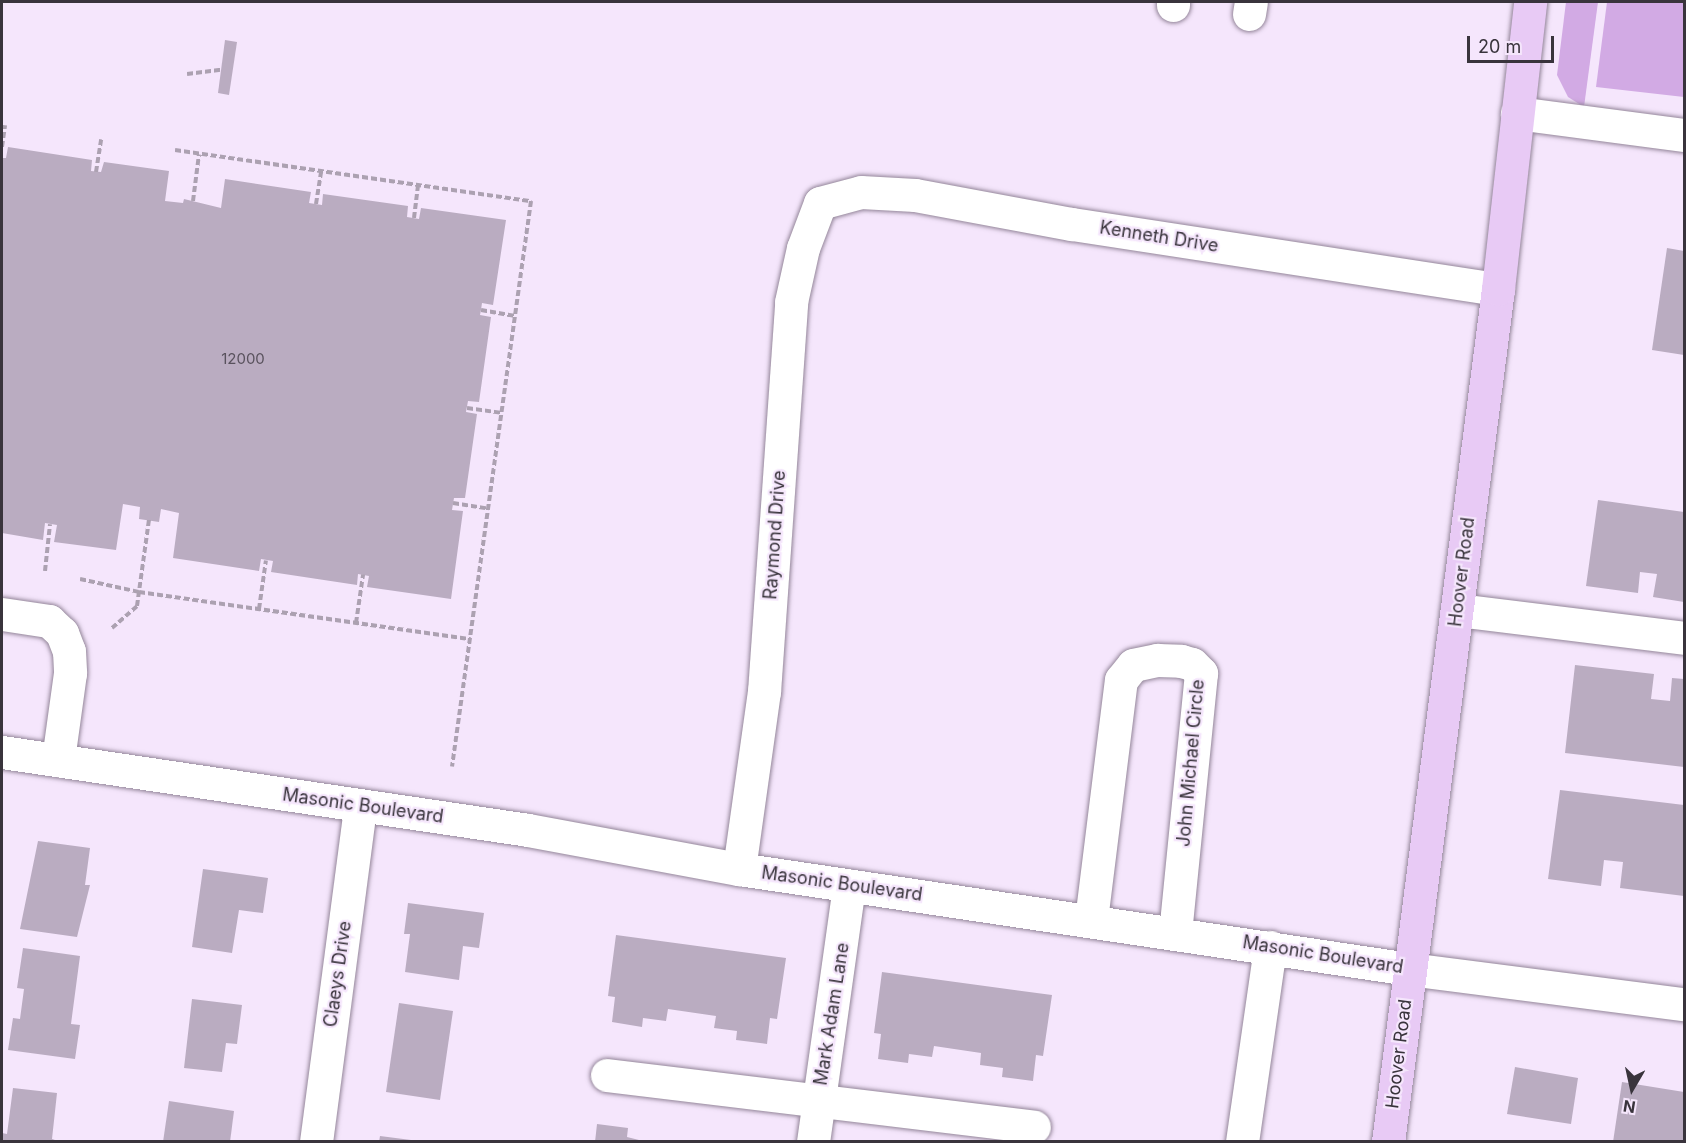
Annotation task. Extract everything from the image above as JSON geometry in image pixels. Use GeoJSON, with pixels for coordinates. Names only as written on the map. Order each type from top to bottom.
{"type":"FeatureCollection","features":[{"type":"Feature","properties":{"kind":"main road","name":"Hoover Road"},"geometry":{"type":"LineString","coordinates":[[1388,1142],[1498,289],[1530,2]]}},
{"type":"Feature","properties":{"kind":"street"},"geometry":{"type":"LineString","coordinates":[[1517,113],[1684,135]]}},
{"type":"Feature","properties":{"kind":"street","name":"Kenneth Drive"},"geometry":{"type":"LineString","coordinates":[[820,203],[861,192],[915,195],[1072,224],[1498,289]]}},
{"type":"Feature","properties":{"kind":"street","name":"Raymond Drive"},"geometry":{"type":"LineString","coordinates":[[739,869],[764,692],[791,302],[803,248],[820,203]]}},
{"type":"Feature","properties":{"kind":"street"},"geometry":{"type":"LineString","coordinates":[[1457,610],[1684,638]]}},
{"type":"Feature","properties":{"kind":"street"},"geometry":{"type":"LineString","coordinates":[[2,614],[49,621],[62,633],[69,651],[70,673],[58,760]]}},
{"type":"Feature","properties":{"kind":"street","name":"John Michael Circle"},"geometry":{"type":"LineString","coordinates":[[1091,920],[1121,680],[1133,665],[1156,660],[1181,661],[1192,664],[1201,673],[1175,932]]}},
{"type":"Feature","properties":{"kind":"street","name":"Masonic Boulevard"},"geometry":{"type":"LineString","coordinates":[[2,752],[528,830],[739,869],[849,886],[1175,932],[1409,969],[1684,1004]]}},
{"type":"Feature","properties":{"kind":"street","name":"Claeys Drive"},"geometry":{"type":"LineString","coordinates":[[316,1142],[360,806]]}},
{"type":"Feature","properties":{"kind":"street","name":"Mark Adam Lane"},"geometry":{"type":"LineString","coordinates":[[813,1142],[849,886]]}},
{"type":"Feature","properties":{"kind":"street"},"geometry":{"type":"LineString","coordinates":[[1242,1142],[1270,947]]}},
{"type":"Feature","properties":{"kind":"street"},"geometry":{"type":"LineString","coordinates":[[607,1076],[1034,1127]]}},
{"type":"Feature","properties":{"kind":"path"},"geometry":{"type":"LineString","coordinates":[[187,74],[221,70]]}},
{"type":"Feature","properties":{"kind":"path"},"geometry":{"type":"LineString","coordinates":[[2,147],[5,125]]}},
{"type":"Feature","properties":{"kind":"path"},"geometry":{"type":"LineString","coordinates":[[96,172],[101,139]]}},
{"type":"Feature","properties":{"kind":"path"},"geometry":{"type":"LineString","coordinates":[[175,150],[531,201],[452,768]]}},
{"type":"Feature","properties":{"kind":"path"},"geometry":{"type":"LineString","coordinates":[[193,201],[199,154]]}},
{"type":"Feature","properties":{"kind":"path"},"geometry":{"type":"LineString","coordinates":[[316,204],[321,171]]}},
{"type":"Feature","properties":{"kind":"path"},"geometry":{"type":"LineString","coordinates":[[414,218],[418,185]]}},
{"type":"Feature","properties":{"kind":"path"},"geometry":{"type":"LineString","coordinates":[[481,310],[515,316]]}},
{"type":"Feature","properties":{"kind":"path"},"geometry":{"type":"LineString","coordinates":[[467,408],[502,413]]}},
{"type":"Feature","properties":{"kind":"path"},"geometry":{"type":"LineString","coordinates":[[453,503],[489,509]]}},
{"type":"Feature","properties":{"kind":"path"},"geometry":{"type":"LineString","coordinates":[[112,628],[137,606],[149,520]]}},
{"type":"Feature","properties":{"kind":"path"},"geometry":{"type":"LineString","coordinates":[[45,571],[50,524]]}},
{"type":"Feature","properties":{"kind":"path"},"geometry":{"type":"LineString","coordinates":[[259,609],[266,560]]}},
{"type":"Feature","properties":{"kind":"path"},"geometry":{"type":"LineString","coordinates":[[356,623],[363,575]]}},
{"type":"Feature","properties":{"kind":"path"},"geometry":{"type":"LineString","coordinates":[[80,579],[139,592],[471,639]]}},
{"type":"Feature","properties":{"kind":"shaded area"},"geometry":{"type":"Polygon","coordinates":[[[1566,2],[1598,2],[1584,107],[1568,97],[1557,75],[1566,2]]]}},
{"type":"Feature","properties":{"kind":"shaded area"},"geometry":{"type":"Polygon","coordinates":[[[1607,2],[1684,2],[1684,97],[1596,87],[1607,2]]]}},
{"type":"Feature","properties":{"kind":"building"},"geometry":{"type":"Polygon","coordinates":[[[225,40],[237,42],[229,95],[218,93],[225,40]]]}},
{"type":"Feature","properties":{"kind":"building"},"geometry":{"type":"Polygon","coordinates":[[[8,147],[92,160],[91,171],[101,172],[104,162],[169,171],[165,201],[183,203],[184,199],[221,208],[225,179],[311,192],[309,203],[322,205],[323,194],[408,206],[407,217],[419,219],[421,208],[506,220],[493,305],[482,303],[480,315],[491,317],[479,402],[468,401],[466,412],[477,414],[465,498],[454,498],[452,510],[463,511],[451,599],[367,587],[369,576],[358,574],[357,585],[271,572],[273,561],[261,559],[259,571],[173,558],[179,513],[161,509],[159,522],[139,519],[140,507],[123,504],[116,550],[54,542],[57,525],[45,523],[43,540],[2,533],[2,158],[6,158],[8,147]]]}},
{"type":"Feature","properties":{"kind":"building"},"geometry":{"type":"Polygon","coordinates":[[[1667,248],[1684,251],[1684,355],[1652,350],[1667,248]]]}},
{"type":"Feature","properties":{"kind":"building"},"geometry":{"type":"Polygon","coordinates":[[[1598,500],[1684,512],[1684,602],[1653,597],[1657,574],[1640,572],[1638,593],[1586,586],[1598,500]]]}},
{"type":"Feature","properties":{"kind":"building"},"geometry":{"type":"Polygon","coordinates":[[[1575,665],[1654,674],[1651,699],[1670,701],[1672,678],[1684,679],[1684,767],[1565,753],[1575,665]]]}},
{"type":"Feature","properties":{"kind":"building"},"geometry":{"type":"Polygon","coordinates":[[[1560,790],[1684,805],[1684,896],[1620,888],[1623,862],[1604,860],[1601,886],[1548,879],[1560,790]]]}},
{"type":"Feature","properties":{"kind":"building"},"geometry":{"type":"Polygon","coordinates":[[[38,841],[90,848],[85,885],[90,885],[77,937],[20,929],[38,841]]]}},
{"type":"Feature","properties":{"kind":"building"},"geometry":{"type":"Polygon","coordinates":[[[203,869],[268,878],[263,913],[239,910],[232,953],[192,947],[203,869]]]}},
{"type":"Feature","properties":{"kind":"building"},"geometry":{"type":"Polygon","coordinates":[[[408,903],[484,913],[479,948],[463,946],[459,980],[405,972],[410,934],[404,934],[408,903]]]}},
{"type":"Feature","properties":{"kind":"building"},"geometry":{"type":"Polygon","coordinates":[[[616,935],[786,958],[777,1019],[770,1018],[767,1044],[736,1040],[737,1031],[714,1028],[716,1016],[668,1009],[666,1021],[643,1018],[642,1027],[612,1022],[615,997],[608,996],[616,935]]]}},
{"type":"Feature","properties":{"kind":"building"},"geometry":{"type":"Polygon","coordinates":[[[23,948],[80,956],[71,1024],[80,1025],[75,1059],[8,1050],[13,1018],[20,1019],[24,989],[17,988],[23,948]]]}},
{"type":"Feature","properties":{"kind":"building"},"geometry":{"type":"Polygon","coordinates":[[[882,972],[1052,995],[1043,1056],[1036,1055],[1033,1081],[1002,1077],[1003,1068],[980,1065],[981,1053],[934,1046],[932,1057],[909,1054],[908,1063],[878,1059],[881,1034],[874,1033],[882,972]]]}},
{"type":"Feature","properties":{"kind":"building"},"geometry":{"type":"Polygon","coordinates":[[[192,999],[242,1005],[237,1044],[226,1043],[222,1072],[184,1068],[192,999]]]}},
{"type":"Feature","properties":{"kind":"building"},"geometry":{"type":"Polygon","coordinates":[[[399,1003],[453,1011],[440,1100],[386,1092],[399,1003]]]}},
{"type":"Feature","properties":{"kind":"building"},"geometry":{"type":"Polygon","coordinates":[[[1515,1067],[1578,1078],[1571,1124],[1507,1114],[1515,1067]]]}},
{"type":"Feature","properties":{"kind":"building"},"geometry":{"type":"Polygon","coordinates":[[[1622,1082],[1684,1092],[1684,1142],[1613,1142],[1622,1082]]]}},
{"type":"Feature","properties":{"kind":"building"},"geometry":{"type":"Polygon","coordinates":[[[13,1088],[57,1093],[52,1139],[61,1142],[2,1142],[2,1133],[7,1134],[13,1088]]]}},
{"type":"Feature","properties":{"kind":"building"},"geometry":{"type":"Polygon","coordinates":[[[169,1101],[234,1111],[230,1142],[163,1142],[169,1101]]]}},
{"type":"Feature","properties":{"kind":"building"},"geometry":{"type":"Polygon","coordinates":[[[597,1124],[628,1128],[627,1137],[647,1142],[595,1142],[597,1124]]]}},
{"type":"Feature","properties":{"kind":"building"},"geometry":{"type":"Polygon","coordinates":[[[380,1136],[411,1140],[411,1142],[379,1142],[380,1136]]]}}]}
